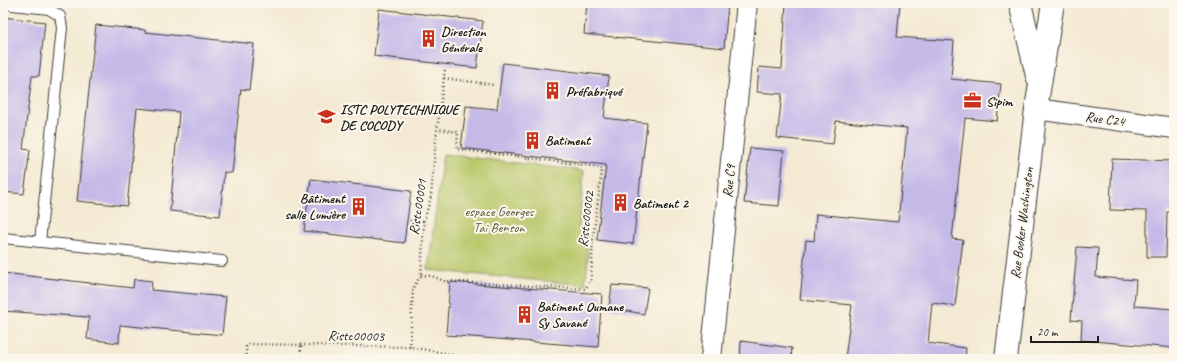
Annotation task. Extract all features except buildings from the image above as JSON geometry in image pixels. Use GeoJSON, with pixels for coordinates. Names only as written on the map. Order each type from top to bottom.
{"type":"FeatureCollection","features":[{"type":"Feature","properties":{"kind":"street","name":"Rue C9"},"geometry":{"type":"LineString","coordinates":[[711,359],[747,3]]}},
{"type":"Feature","properties":{"kind":"street","name":"Rue Booker Washington"},"geometry":{"type":"LineString","coordinates":[[1020,3],[1039,87]]}},
{"type":"Feature","properties":{"kind":"street","name":"Rue Booker Washington"},"geometry":{"type":"LineString","coordinates":[[1006,359],[1036,109],[1053,3]]}},
{"type":"Feature","properties":{"kind":"street","name":"Rue C24"},"geometry":{"type":"LineString","coordinates":[[1036,109],[1174,128]]}},
{"type":"Feature","properties":{"kind":"lane"},"geometry":{"type":"LineString","coordinates":[[3,4],[49,9],[60,16],[62,28],[40,242]]}},
{"type":"Feature","properties":{"kind":"lane"},"geometry":{"type":"LineString","coordinates":[[3,238],[222,261]]}},
{"type":"Feature","properties":{"kind":"path","name":"Ristc00001"},"geometry":{"type":"LineString","coordinates":[[410,347],[413,288],[421,275],[424,221],[431,197],[446,69]]}},
{"type":"Feature","properties":{"kind":"path"},"geometry":{"type":"LineString","coordinates":[[444,78],[495,85]]}},
{"type":"Feature","properties":{"kind":"path","name":"Ristc00002"},"geometry":{"type":"LineString","coordinates":[[421,275],[432,276],[444,281],[585,289],[591,280],[593,238],[602,169],[593,166],[457,149],[458,132],[438,129]]}},
{"type":"Feature","properties":{"kind":"path"},"geometry":{"type":"LineString","coordinates":[[410,221],[424,221]]}},
{"type":"Feature","properties":{"kind":"path","name":"Ristc00003"},"geometry":{"type":"LineString","coordinates":[[246,359],[246,347],[248,344],[410,347],[450,354],[463,359]]}},
{"type":"Feature","properties":{"kind":"path"},"geometry":{"type":"LineString","coordinates":[[301,359],[302,345]]}},
{"type":"Feature","properties":{"kind":"green space","name":"espace Georges Tai Benson"},"geometry":{"type":"Polygon","coordinates":[[[443,154],[584,171],[579,229],[588,249],[585,285],[428,270],[443,154]]]}},
{"type":"Feature","properties":{"kind":"place","name":"Direction Générale"},"geometry":{"type":"Point","coordinates":[428,39]}},
{"type":"Feature","properties":{"kind":"place","name":"Préfabriqué"},"geometry":{"type":"Point","coordinates":[553,91]}},
{"type":"Feature","properties":{"kind":"place","name":"Sipim"},"geometry":{"type":"Point","coordinates":[973,101]}},
{"type":"Feature","properties":{"kind":"place","name":"ISTC POLYTECHNIQUE DE COCODY"},"geometry":{"type":"Point","coordinates":[327,117]}},
{"type":"Feature","properties":{"kind":"place","name":"Batiment"},"geometry":{"type":"Point","coordinates":[532,140]}},
{"type":"Feature","properties":{"kind":"place","name":"Batiment 2"},"geometry":{"type":"Point","coordinates":[620,203]}},
{"type":"Feature","properties":{"kind":"place","name":"Bâtiment salle Lumière"},"geometry":{"type":"Point","coordinates":[358,206]}},
{"type":"Feature","properties":{"kind":"place","name":"Batiment Oumane Sy Savané"},"geometry":{"type":"Point","coordinates":[524,314]}}]}
